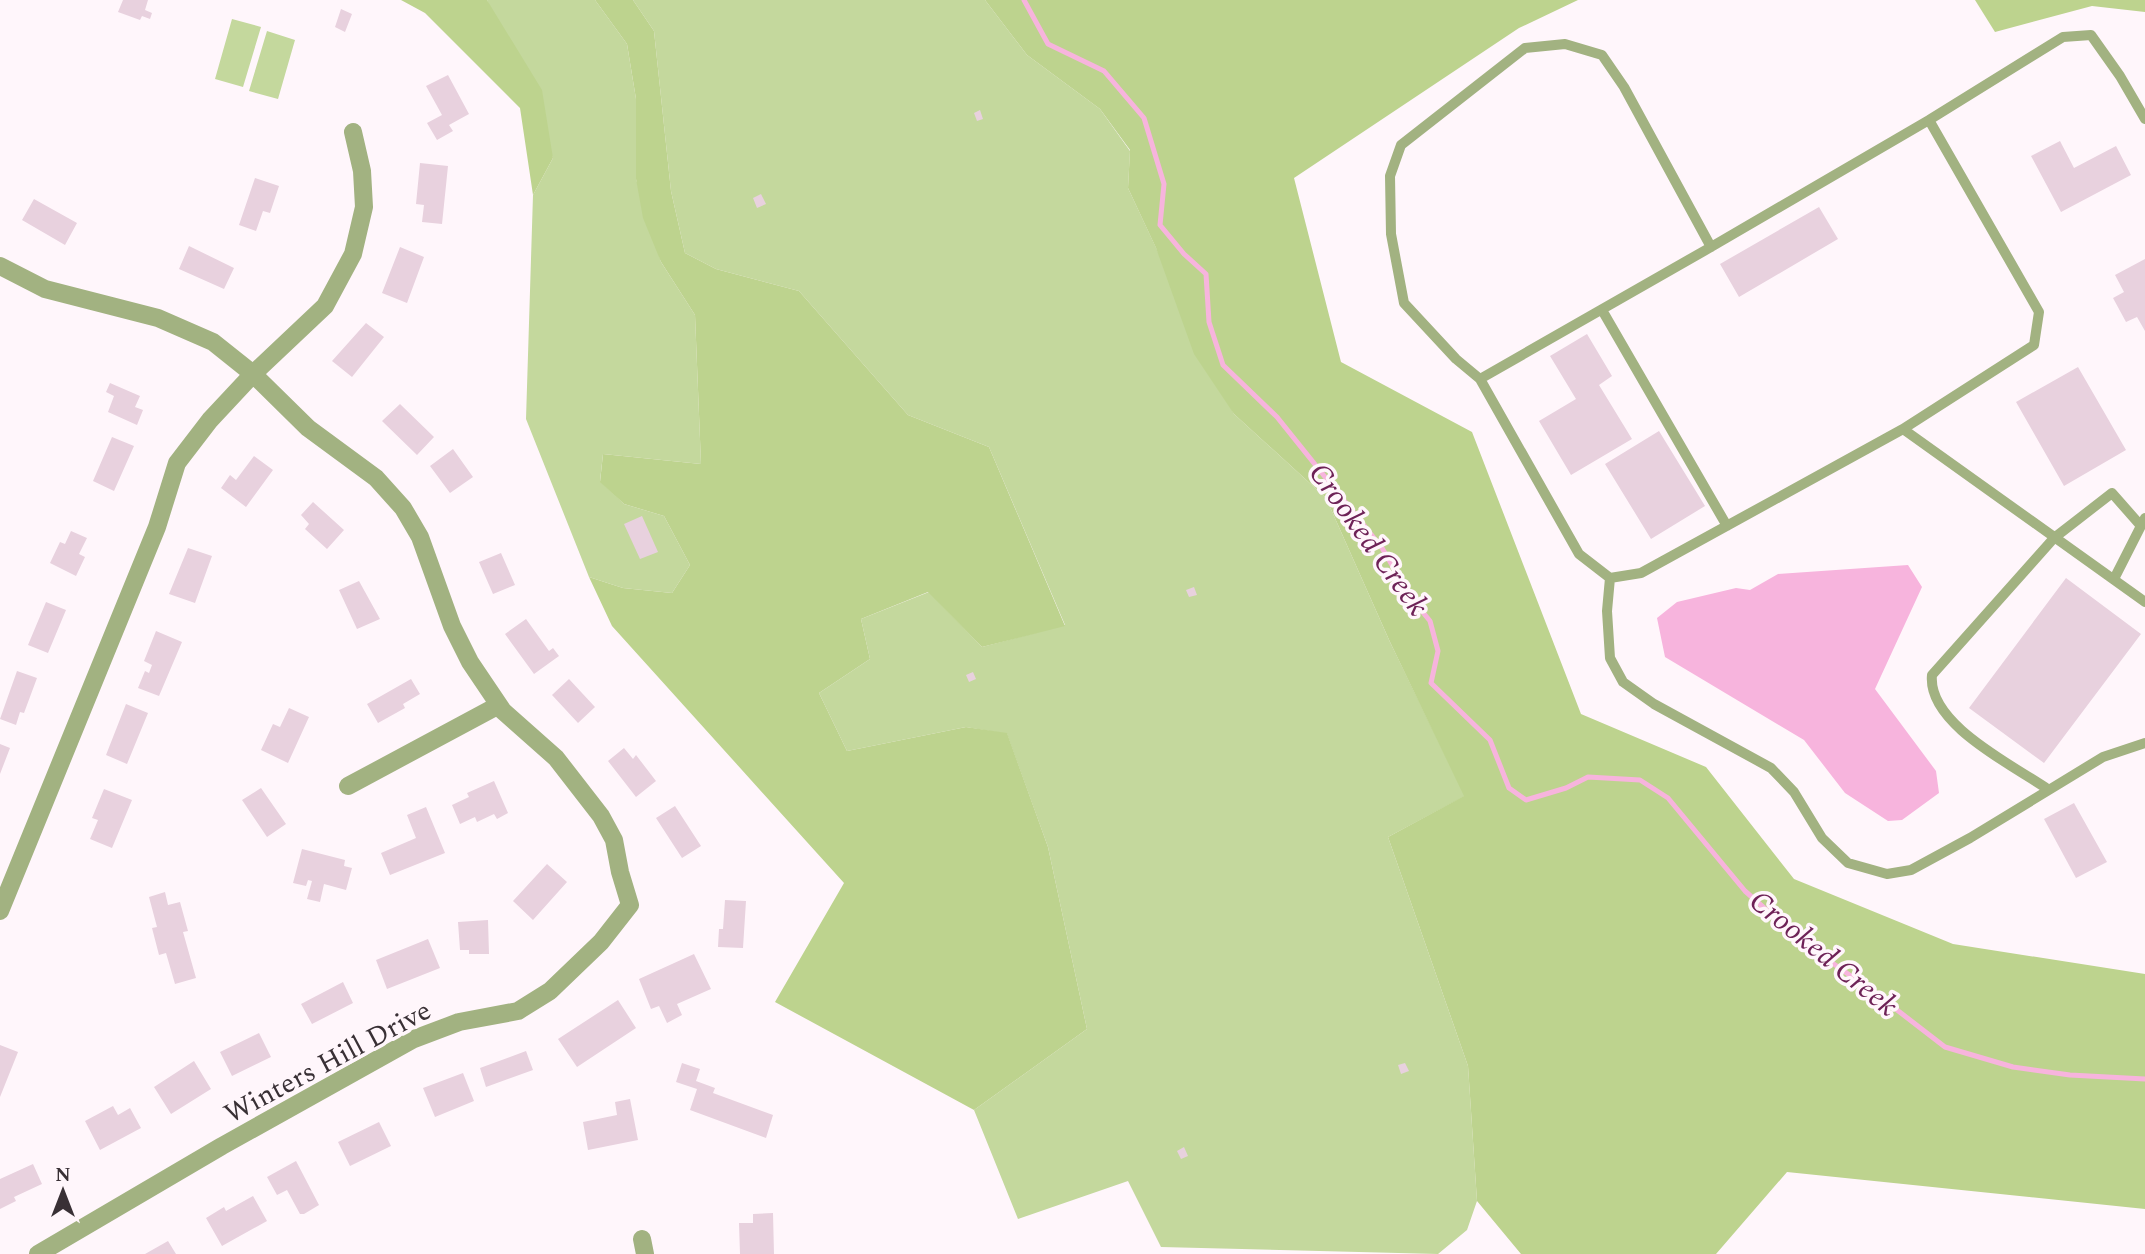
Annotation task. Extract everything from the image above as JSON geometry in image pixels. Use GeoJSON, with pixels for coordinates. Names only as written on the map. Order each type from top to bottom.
{"type":"FeatureCollection","features":[{"type":"Feature","properties":{"kind":"street"},"geometry":{"type":"LineString","coordinates":[[0,911],[157,527],[177,463],[210,420],[253,374],[325,306],[354,254],[364,207],[362,171],[353,132]]}},
{"type":"Feature","properties":{"kind":"street","name":"Winters Hill Drive"},"geometry":{"type":"LineString","coordinates":[[0,266],[45,289],[158,318],[213,342],[253,374],[307,428],[376,478],[403,508],[420,537],[452,626],[470,662],[499,705],[556,758],[601,816],[614,840],[630,905],[601,942],[550,991],[518,1011],[459,1022],[414,1039],[222,1146],[38,1254]]}},
{"type":"Feature","properties":{"kind":"street"},"geometry":{"type":"LineString","coordinates":[[348,786],[499,705]]}},
{"type":"Feature","properties":{"kind":"lane"},"geometry":{"type":"LineString","coordinates":[[1480,379],[1929,120],[2063,37],[2091,35],[2120,76],[2145,119]]}},
{"type":"Feature","properties":{"kind":"lane"},"geometry":{"type":"LineString","coordinates":[[1712,247],[1624,87],[1602,55],[1565,44],[1525,48],[1401,145],[1390,176],[1391,234],[1404,303],[1456,359],[1480,379],[1579,554],[1610,578],[1641,573],[1727,526],[1903,429],[2034,345],[2039,312],[1929,120]]}},
{"type":"Feature","properties":{"kind":"lane"},"geometry":{"type":"LineString","coordinates":[[1602,310],[1727,526]]}},
{"type":"Feature","properties":{"kind":"lane"},"geometry":{"type":"LineString","coordinates":[[1903,429],[2145,602]]}},
{"type":"Feature","properties":{"kind":"lane"},"geometry":{"type":"LineString","coordinates":[[2049,790],[1960,730],[1939,707],[1931,688],[1932,674],[2054,538],[2112,493],[2143,522],[2114,579]]}},
{"type":"Feature","properties":{"kind":"lane"},"geometry":{"type":"LineString","coordinates":[[1610,578],[1607,611],[1609,659],[1623,682],[1654,704],[1770,768],[1794,792],[1822,838],[1848,863],[1887,874],[1911,870],[1970,838],[2103,757],[2145,743]]}},
{"type":"Feature","properties":{"kind":"green space"},"geometry":{"type":"Polygon","coordinates":[[[401,0],[487,0],[542,90],[553,158],[533,195],[520,108],[425,13],[401,0]]]}},
{"type":"Feature","properties":{"kind":"green space"},"geometry":{"type":"Polygon","coordinates":[[[487,0],[595,0],[627,44],[636,99],[636,179],[661,262],[695,315],[701,464],[603,454],[600,481],[624,504],[664,516],[690,565],[672,593],[623,588],[589,577],[526,419],[533,195],[553,158],[487,0]]]}},
{"type":"Feature","properties":{"kind":"green space"},"geometry":{"type":"Polygon","coordinates":[[[595,0],[633,0],[654,31],[671,191],[685,253],[716,269],[799,291],[908,415],[989,447],[1065,626],[982,647],[928,592],[861,619],[870,659],[819,693],[847,751],[966,727],[1007,733],[1048,847],[1087,1029],[974,1110],[775,1002],[844,883],[612,626],[589,577],[623,588],[672,593],[690,565],[664,516],[624,504],[600,482],[603,454],[701,464],[695,315],[661,262],[643,218],[636,179],[636,99],[627,44],[595,0]]]}},
{"type":"Feature","properties":{"kind":"green space"},"geometry":{"type":"Polygon","coordinates":[[[633,0],[985,0],[1027,55],[1100,109],[1130,151],[1128,188],[1234,414],[1326,498],[1390,642],[1465,796],[1388,837],[1468,1066],[1477,1201],[1467,1230],[1438,1254],[1161,1247],[1128,1181],[1018,1219],[974,1110],[1087,1029],[1048,847],[1007,734],[966,727],[847,751],[819,693],[870,659],[861,619],[929,592],[982,647],[1065,625],[989,447],[908,415],[799,291],[716,269],[685,253],[671,191],[654,31],[633,0]]]}},
{"type":"Feature","properties":{"kind":"green space"},"geometry":{"type":"Polygon","coordinates":[[[985,0],[1578,0],[1519,28],[1294,178],[1341,362],[1472,432],[1581,714],[1706,767],[1794,879],[1953,944],[2145,974],[2145,1209],[1787,1172],[1716,1254],[1521,1254],[1477,1201],[1468,1066],[1388,837],[1464,796],[1390,642],[1326,498],[1234,414],[1194,354],[1156,248],[1128,188],[1130,150],[1100,109],[1027,55],[985,0]]]}},
{"type":"Feature","properties":{"kind":"green space"},"geometry":{"type":"Polygon","coordinates":[[[1975,0],[2145,0],[2145,12],[2092,6],[1995,32],[1975,0]]]}},
{"type":"Feature","properties":{"kind":"green space"},"geometry":{"type":"Polygon","coordinates":[[[232,19],[261,27],[243,87],[215,79],[232,19]]]}},
{"type":"Feature","properties":{"kind":"green space"},"geometry":{"type":"Polygon","coordinates":[[[267,31],[295,40],[278,99],[249,91],[267,31]]]}},
{"type":"Feature","properties":{"kind":"shaded area"},"geometry":{"type":"Polygon","coordinates":[[[1908,565],[1922,587],[1875,689],[1936,771],[1939,793],[1902,820],[1888,821],[1845,793],[1804,740],[1665,657],[1657,618],[1677,602],[1736,588],[1750,590],[1778,574],[1908,565]]]}},
{"type":"Feature","properties":{"kind":"building"},"geometry":{"type":"Polygon","coordinates":[[[123,0],[148,0],[145,10],[152,13],[150,19],[142,16],[140,20],[118,12],[123,0]]]}},
{"type":"Feature","properties":{"kind":"building"},"geometry":{"type":"Polygon","coordinates":[[[341,9],[352,14],[345,32],[335,27],[341,9]]]}},
{"type":"Feature","properties":{"kind":"building"},"geometry":{"type":"Polygon","coordinates":[[[448,75],[469,114],[449,125],[453,131],[437,140],[427,123],[442,115],[426,86],[448,75]]]}},
{"type":"Feature","properties":{"kind":"building"},"geometry":{"type":"Polygon","coordinates":[[[980,110],[983,119],[977,121],[974,113],[980,110]]]}},
{"type":"Feature","properties":{"kind":"building"},"geometry":{"type":"Polygon","coordinates":[[[2060,141],[2074,168],[2116,146],[2131,175],[2061,212],[2031,156],[2060,141]]]}},
{"type":"Feature","properties":{"kind":"building"},"geometry":{"type":"Polygon","coordinates":[[[420,163],[448,166],[442,224],[422,222],[424,205],[416,204],[420,163]]]}},
{"type":"Feature","properties":{"kind":"building"},"geometry":{"type":"Polygon","coordinates":[[[255,178],[279,186],[270,213],[263,211],[256,231],[239,225],[255,178]]]}},
{"type":"Feature","properties":{"kind":"building"},"geometry":{"type":"Polygon","coordinates":[[[761,194],[766,204],[757,208],[753,198],[761,194]]]}},
{"type":"Feature","properties":{"kind":"building"},"geometry":{"type":"Polygon","coordinates":[[[34,199],[77,223],[65,245],[22,220],[34,199]]]}},
{"type":"Feature","properties":{"kind":"building"},"geometry":{"type":"Polygon","coordinates":[[[1819,207],[1838,239],[1739,297],[1720,264],[1819,207]]]}},
{"type":"Feature","properties":{"kind":"building"},"geometry":{"type":"Polygon","coordinates":[[[189,246],[234,268],[224,289],[179,269],[189,246]]]}},
{"type":"Feature","properties":{"kind":"building"},"geometry":{"type":"Polygon","coordinates":[[[400,247],[424,257],[407,303],[382,293],[400,247]]]}},
{"type":"Feature","properties":{"kind":"building"},"geometry":{"type":"Polygon","coordinates":[[[2145,259],[2145,331],[2137,317],[2126,322],[2113,298],[2124,292],[2115,275],[2145,259]]]}},
{"type":"Feature","properties":{"kind":"building"},"geometry":{"type":"Polygon","coordinates":[[[366,323],[384,337],[352,377],[332,361],[366,323]]]}},
{"type":"Feature","properties":{"kind":"building"},"geometry":{"type":"Polygon","coordinates":[[[1587,334],[1612,376],[1599,385],[1632,439],[1571,475],[1539,421],[1576,399],[1550,356],[1587,334]]]}},
{"type":"Feature","properties":{"kind":"building"},"geometry":{"type":"Polygon","coordinates":[[[2078,367],[2126,450],[2064,486],[2016,402],[2078,367]]]}},
{"type":"Feature","properties":{"kind":"building"},"geometry":{"type":"Polygon","coordinates":[[[110,383],[140,396],[135,407],[143,410],[137,425],[108,412],[114,396],[106,392],[110,383]]]}},
{"type":"Feature","properties":{"kind":"building"},"geometry":{"type":"Polygon","coordinates":[[[400,404],[434,437],[417,455],[382,421],[400,404]]]}},
{"type":"Feature","properties":{"kind":"building"},"geometry":{"type":"Polygon","coordinates":[[[1659,431],[1705,506],[1651,539],[1605,464],[1659,431]]]}},
{"type":"Feature","properties":{"kind":"building"},"geometry":{"type":"Polygon","coordinates":[[[112,437],[134,446],[114,491],[93,481],[112,437]]]}},
{"type":"Feature","properties":{"kind":"building"},"geometry":{"type":"Polygon","coordinates":[[[453,449],[473,477],[450,493],[430,466],[453,449]]]}},
{"type":"Feature","properties":{"kind":"building"},"geometry":{"type":"Polygon","coordinates":[[[254,456],[273,470],[246,507],[221,488],[230,475],[236,480],[254,456]]]}},
{"type":"Feature","properties":{"kind":"building"},"geometry":{"type":"Polygon","coordinates":[[[313,502],[344,530],[327,549],[305,529],[309,524],[301,515],[313,502]]]}},
{"type":"Feature","properties":{"kind":"building"},"geometry":{"type":"Polygon","coordinates":[[[642,516],[658,552],[640,559],[624,524],[642,516]]]}},
{"type":"Feature","properties":{"kind":"building"},"geometry":{"type":"Polygon","coordinates":[[[71,531],[87,538],[79,554],[85,557],[76,576],[50,563],[60,542],[65,544],[71,531]]]}},
{"type":"Feature","properties":{"kind":"building"},"geometry":{"type":"Polygon","coordinates":[[[188,548],[212,556],[195,603],[169,594],[188,548]]]}},
{"type":"Feature","properties":{"kind":"building"},"geometry":{"type":"Polygon","coordinates":[[[501,553],[515,585],[493,594],[479,562],[501,553]]]}},
{"type":"Feature","properties":{"kind":"building"},"geometry":{"type":"Polygon","coordinates":[[[2066,578],[2141,634],[2044,763],[1969,708],[2066,578]]]}},
{"type":"Feature","properties":{"kind":"building"},"geometry":{"type":"Polygon","coordinates":[[[359,581],[380,619],[357,629],[339,590],[359,581]]]}},
{"type":"Feature","properties":{"kind":"building"},"geometry":{"type":"Polygon","coordinates":[[[1194,587],[1197,595],[1189,597],[1186,590],[1194,587]]]}},
{"type":"Feature","properties":{"kind":"building"},"geometry":{"type":"Polygon","coordinates":[[[46,602],[66,610],[48,653],[28,645],[46,602]]]}},
{"type":"Feature","properties":{"kind":"building"},"geometry":{"type":"Polygon","coordinates":[[[526,619],[549,651],[553,648],[559,656],[534,674],[505,634],[526,619]]]}},
{"type":"Feature","properties":{"kind":"building"},"geometry":{"type":"Polygon","coordinates":[[[156,631],[182,642],[159,696],[138,688],[145,671],[149,673],[152,665],[144,661],[156,631]]]}},
{"type":"Feature","properties":{"kind":"building"},"geometry":{"type":"Polygon","coordinates":[[[17,671],[37,678],[24,713],[20,712],[16,725],[0,719],[17,671]]]}},
{"type":"Feature","properties":{"kind":"building"},"geometry":{"type":"Polygon","coordinates":[[[973,672],[976,679],[969,682],[966,675],[973,672]]]}},
{"type":"Feature","properties":{"kind":"building"},"geometry":{"type":"Polygon","coordinates":[[[411,679],[420,694],[403,704],[405,708],[378,723],[367,704],[411,679]]]}},
{"type":"Feature","properties":{"kind":"building"},"geometry":{"type":"Polygon","coordinates":[[[569,679],[595,707],[578,723],[552,695],[569,679]]]}},
{"type":"Feature","properties":{"kind":"building"},"geometry":{"type":"Polygon","coordinates":[[[126,704],[148,713],[127,764],[106,755],[126,704]]]}},
{"type":"Feature","properties":{"kind":"building"},"geometry":{"type":"Polygon","coordinates":[[[289,708],[309,717],[288,763],[261,750],[273,724],[280,727],[289,708]]]}},
{"type":"Feature","properties":{"kind":"building"},"geometry":{"type":"Polygon","coordinates":[[[0,744],[10,748],[0,774],[0,744]]]}},
{"type":"Feature","properties":{"kind":"building"},"geometry":{"type":"Polygon","coordinates":[[[624,748],[633,759],[636,755],[656,781],[636,797],[608,761],[624,748]]]}},
{"type":"Feature","properties":{"kind":"building"},"geometry":{"type":"Polygon","coordinates":[[[494,781],[508,813],[497,819],[494,814],[477,822],[475,817],[460,824],[452,805],[469,797],[467,793],[494,781]]]}},
{"type":"Feature","properties":{"kind":"building"},"geometry":{"type":"Polygon","coordinates":[[[261,788],[286,824],[267,837],[242,800],[261,788]]]}},
{"type":"Feature","properties":{"kind":"building"},"geometry":{"type":"Polygon","coordinates":[[[104,789],[132,800],[112,848],[90,839],[98,820],[92,818],[104,789]]]}},
{"type":"Feature","properties":{"kind":"building"},"geometry":{"type":"Polygon","coordinates":[[[2074,803],[2107,862],[2076,878],[2044,819],[2074,803]]]}},
{"type":"Feature","properties":{"kind":"building"},"geometry":{"type":"Polygon","coordinates":[[[675,806],[701,846],[682,858],[656,818],[675,806]]]}},
{"type":"Feature","properties":{"kind":"building"},"geometry":{"type":"Polygon","coordinates":[[[426,807],[445,853],[390,875],[381,853],[416,838],[407,815],[426,807]]]}},
{"type":"Feature","properties":{"kind":"building"},"geometry":{"type":"Polygon","coordinates":[[[302,849],[345,860],[344,866],[352,868],[346,890],[324,884],[320,902],[307,899],[312,881],[308,880],[306,886],[293,883],[302,849]]]}},
{"type":"Feature","properties":{"kind":"building"},"geometry":{"type":"Polygon","coordinates":[[[547,864],[567,882],[533,920],[513,901],[547,864]]]}},
{"type":"Feature","properties":{"kind":"building"},"geometry":{"type":"Polygon","coordinates":[[[165,892],[168,905],[180,902],[188,931],[183,932],[196,978],[175,984],[166,953],[159,955],[152,928],[157,927],[149,897],[165,892]]]}},
{"type":"Feature","properties":{"kind":"building"},"geometry":{"type":"Polygon","coordinates":[[[725,900],[746,901],[743,948],[718,947],[719,929],[723,929],[725,900]]]}},
{"type":"Feature","properties":{"kind":"building"},"geometry":{"type":"Polygon","coordinates":[[[488,920],[489,954],[469,954],[469,950],[460,950],[458,922],[488,920]]]}},
{"type":"Feature","properties":{"kind":"building"},"geometry":{"type":"Polygon","coordinates":[[[428,939],[440,968],[387,989],[376,960],[428,939]]]}},
{"type":"Feature","properties":{"kind":"building"},"geometry":{"type":"Polygon","coordinates":[[[694,954],[711,989],[677,1004],[682,1015],[667,1023],[659,1006],[651,1009],[639,979],[694,954]]]}},
{"type":"Feature","properties":{"kind":"building"},"geometry":{"type":"Polygon","coordinates":[[[343,982],[353,1003],[312,1024],[301,1004],[343,982]]]}},
{"type":"Feature","properties":{"kind":"building"},"geometry":{"type":"Polygon","coordinates":[[[618,1000],[636,1028],[577,1067],[558,1039],[618,1000]]]}},
{"type":"Feature","properties":{"kind":"building"},"geometry":{"type":"Polygon","coordinates":[[[259,1033],[271,1057],[232,1076],[220,1052],[259,1033]]]}},
{"type":"Feature","properties":{"kind":"building"},"geometry":{"type":"Polygon","coordinates":[[[0,1045],[18,1052],[0,1097],[0,1045]]]}},
{"type":"Feature","properties":{"kind":"building"},"geometry":{"type":"Polygon","coordinates":[[[526,1051],[533,1070],[486,1087],[480,1068],[526,1051]]]}},
{"type":"Feature","properties":{"kind":"building"},"geometry":{"type":"Polygon","coordinates":[[[194,1061],[211,1089],[171,1114],[154,1087],[194,1061]]]}},
{"type":"Feature","properties":{"kind":"building"},"geometry":{"type":"Polygon","coordinates":[[[682,1063],[700,1069],[696,1081],[715,1088],[713,1093],[773,1115],[766,1138],[690,1110],[697,1089],[676,1082],[682,1063]]]}},
{"type":"Feature","properties":{"kind":"building"},"geometry":{"type":"Polygon","coordinates":[[[1405,1063],[1409,1071],[1401,1074],[1398,1065],[1405,1063]]]}},
{"type":"Feature","properties":{"kind":"building"},"geometry":{"type":"Polygon","coordinates":[[[463,1073],[474,1101],[435,1117],[423,1088],[463,1073]]]}},
{"type":"Feature","properties":{"kind":"building"},"geometry":{"type":"Polygon","coordinates":[[[630,1099],[638,1140],[588,1150],[583,1122],[617,1115],[615,1102],[630,1099]]]}},
{"type":"Feature","properties":{"kind":"building"},"geometry":{"type":"Polygon","coordinates":[[[113,1106],[118,1115],[130,1108],[141,1128],[100,1150],[85,1121],[113,1106]]]}},
{"type":"Feature","properties":{"kind":"building"},"geometry":{"type":"Polygon","coordinates":[[[379,1122],[391,1146],[350,1166],[338,1142],[379,1122]]]}},
{"type":"Feature","properties":{"kind":"building"},"geometry":{"type":"Polygon","coordinates":[[[1184,1147],[1188,1156],[1181,1159],[1177,1151],[1184,1147]]]}},
{"type":"Feature","properties":{"kind":"building"},"geometry":{"type":"Polygon","coordinates":[[[296,1161],[319,1205],[304,1214],[300,1214],[287,1190],[277,1195],[267,1177],[296,1161]]]}},
{"type":"Feature","properties":{"kind":"building"},"geometry":{"type":"Polygon","coordinates":[[[33,1164],[42,1184],[14,1197],[16,1201],[0,1209],[0,1179],[33,1164]]]}},
{"type":"Feature","properties":{"kind":"building"},"geometry":{"type":"Polygon","coordinates":[[[253,1196],[267,1221],[222,1246],[206,1218],[224,1207],[226,1211],[253,1196]]]}},
{"type":"Feature","properties":{"kind":"building"},"geometry":{"type":"Polygon","coordinates":[[[773,1213],[774,1254],[740,1254],[739,1223],[753,1223],[753,1214],[773,1213]]]}},
{"type":"Feature","properties":{"kind":"building"},"geometry":{"type":"Polygon","coordinates":[[[168,1241],[176,1254],[145,1254],[168,1241]]]}},
{"type":"Feature","properties":{"kind":"waterway","name":"Crooked Creek"},"geometry":{"type":"LineString","coordinates":[[1024,0],[1048,44],[1104,71],[1144,118],[1164,184],[1160,225],[1184,254],[1206,274],[1209,322],[1223,365],[1277,417],[1382,548],[1412,599],[1430,621],[1438,651],[1431,683],[1490,740],[1509,788],[1526,800],[1566,788],[1588,777],[1640,780],[1668,798],[1745,891],[1804,943],[1945,1047],[2013,1067],[2070,1075],[2145,1079]]}}]}
